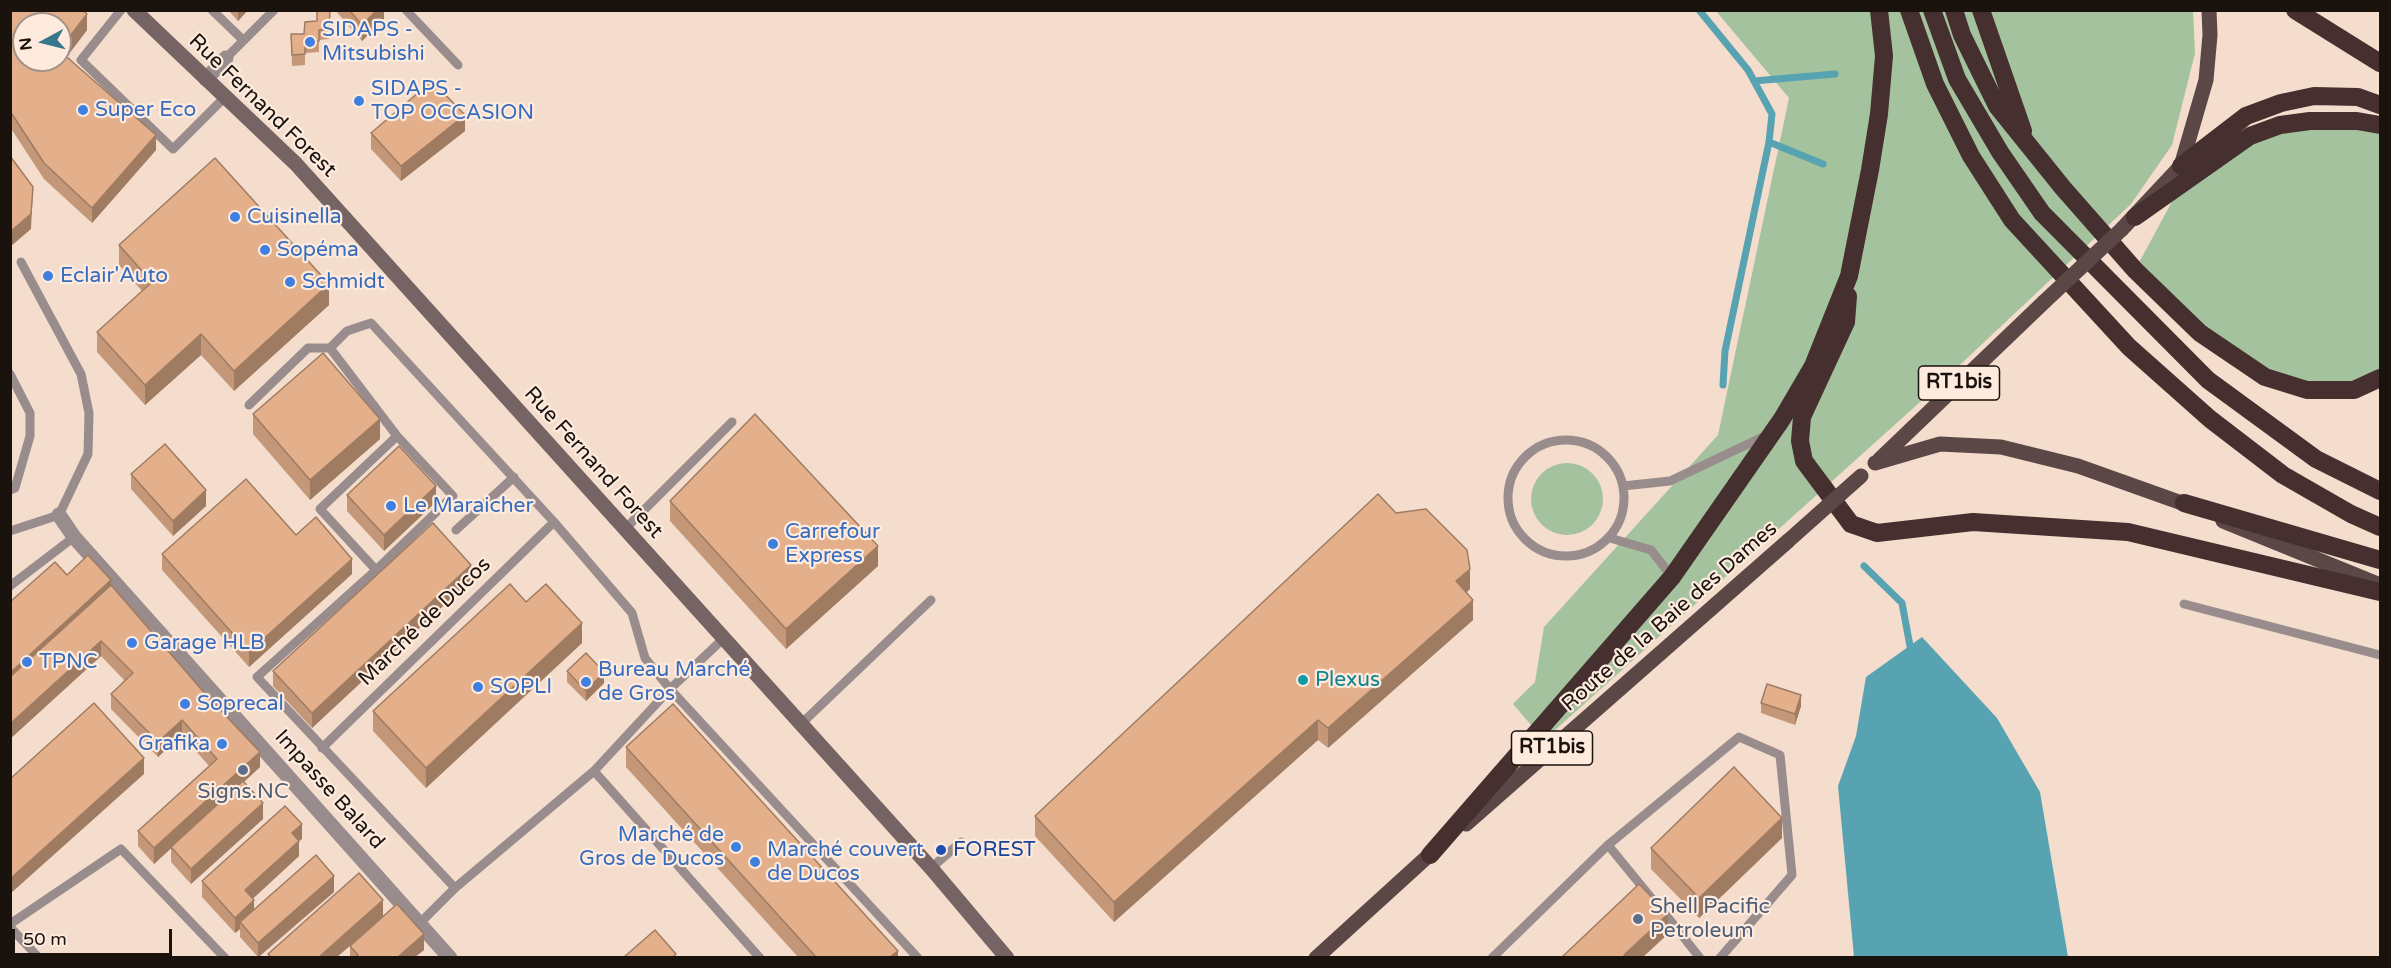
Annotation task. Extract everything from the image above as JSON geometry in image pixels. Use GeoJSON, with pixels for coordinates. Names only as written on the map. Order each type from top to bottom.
{"type":"FeatureCollection","features":[{"type":"Feature","properties":{"kind":"highway"},"geometry":{"type":"LineString","coordinates":[[1879,10],[1884,56],[1879,114],[1849,276],[1845,322],[1802,417],[1800,441],[1804,461],[1851,524],[1877,533],[1973,522],[2128,532],[2380,592]]}},
{"type":"Feature","properties":{"kind":"highway"},"geometry":{"type":"LineString","coordinates":[[1909,10],[1940,94],[1971,156],[2020,228],[2130,347],[2211,419],[2283,475],[2351,514],[2380,527]]}},
{"type":"Feature","properties":{"kind":"highway"},"geometry":{"type":"LineString","coordinates":[[1932,10],[1957,79],[2000,152],[2042,213],[2208,380],[2316,459],[2380,491]]}},
{"type":"Feature","properties":{"kind":"highway"},"geometry":{"type":"LineString","coordinates":[[1954,10],[1962,35],[1997,106],[2135,270],[2200,333],[2265,377],[2307,390],[2354,390],[2380,378]]}},
{"type":"Feature","properties":{"kind":"highway"},"geometry":{"type":"LineString","coordinates":[[1981,10],[2027,144]]}},
{"type":"Feature","properties":{"kind":"highway"},"geometry":{"type":"LineString","coordinates":[[2295,10],[2380,63]]}},
{"type":"Feature","properties":{"kind":"highway"},"geometry":{"type":"LineString","coordinates":[[2181,166],[2246,116],[2281,102],[2314,96],[2358,97],[2380,105]]}},
{"type":"Feature","properties":{"kind":"highway"},"geometry":{"type":"LineString","coordinates":[[2128,223],[2250,136],[2280,126],[2310,121],[2357,121],[2380,125]]}},
{"type":"Feature","properties":{"kind":"highway"},"geometry":{"type":"LineString","coordinates":[[1430,855],[1672,577],[1769,434],[1782,419],[1813,366],[1849,276]]}},
{"type":"Feature","properties":{"kind":"highway"},"geometry":{"type":"LineString","coordinates":[[2184,503],[2380,560]]}},
{"type":"Feature","properties":{"kind":"main road"},"geometry":{"type":"LineString","coordinates":[[2181,166],[2206,80],[2210,35],[2209,10]]}},
{"type":"Feature","properties":{"kind":"main road","name":"RT1bis"},"geometry":{"type":"LineString","coordinates":[[2128,223],[2181,166]]}},
{"type":"Feature","properties":{"kind":"main road","name":"Route de la Baie des Dames"},"geometry":{"type":"LineString","coordinates":[[1317,957],[1861,476],[2128,223]]}},
{"type":"Feature","properties":{"kind":"main road"},"geometry":{"type":"LineString","coordinates":[[1875,463],[1940,444],[2001,447],[2078,466],[2184,503],[2252,534],[2380,585]]}},
{"type":"Feature","properties":{"kind":"street","name":"Rue Fernand Forest"},"geometry":{"type":"LineString","coordinates":[[134,10],[296,164],[931,868],[1007,957]]}},
{"type":"Feature","properties":{"kind":"street"},"geometry":{"type":"LineString","coordinates":[[206,79],[226,58]]}},
{"type":"Feature","properties":{"kind":"street","name":"Impasse Balard"},"geometry":{"type":"LineString","coordinates":[[59,515],[74,537],[450,957]]}},
{"type":"Feature","properties":{"kind":"lane"},"geometry":{"type":"LineString","coordinates":[[121,10],[81,60],[173,149],[226,96]]}},
{"type":"Feature","properties":{"kind":"lane"},"geometry":{"type":"LineString","coordinates":[[212,10],[243,40]]}},
{"type":"Feature","properties":{"kind":"lane"},"geometry":{"type":"LineString","coordinates":[[226,58],[274,10]]}},
{"type":"Feature","properties":{"kind":"lane"},"geometry":{"type":"LineString","coordinates":[[406,10],[458,65]]}},
{"type":"Feature","properties":{"kind":"lane"},"geometry":{"type":"LineString","coordinates":[[10,531],[59,515],[88,454],[89,413],[81,374],[21,262]]}},
{"type":"Feature","properties":{"kind":"lane"},"geometry":{"type":"LineString","coordinates":[[249,405],[308,348],[330,348],[347,331],[371,323],[554,522],[632,613],[645,658],[670,689],[918,957]]}},
{"type":"Feature","properties":{"kind":"lane"},"geometry":{"type":"LineString","coordinates":[[330,348],[397,436],[453,495],[376,570],[257,677],[455,888]]}},
{"type":"Feature","properties":{"kind":"lane"},"geometry":{"type":"LineString","coordinates":[[10,374],[30,413],[30,436],[15,488],[10,490]]}},
{"type":"Feature","properties":{"kind":"lane"},"geometry":{"type":"LineString","coordinates":[[625,529],[732,422]]}},
{"type":"Feature","properties":{"kind":"lane"},"geometry":{"type":"LineString","coordinates":[[1623,486],[1670,481],[1769,434]]}},
{"type":"Feature","properties":{"kind":"lane"},"geometry":{"type":"LineString","coordinates":[[376,570],[320,509],[397,436]]}},
{"type":"Feature","properties":{"kind":"lane"},"geometry":{"type":"LineString","coordinates":[[1555,440],[1574,440],[1593,446],[1607,456],[1617,470],[1623,486],[1622,513],[1610,538],[1596,549],[1580,555],[1562,557],[1533,546],[1514,525],[1509,512],[1508,488],[1514,471],[1524,457],[1537,447],[1555,440]]}},
{"type":"Feature","properties":{"kind":"lane"},"geometry":{"type":"LineString","coordinates":[[456,530],[513,477]]}},
{"type":"Feature","properties":{"kind":"lane","name":"Marché de Ducos"},"geometry":{"type":"LineString","coordinates":[[322,747],[554,522]]}},
{"type":"Feature","properties":{"kind":"lane"},"geometry":{"type":"LineString","coordinates":[[10,586],[74,537]]}},
{"type":"Feature","properties":{"kind":"lane"},"geometry":{"type":"LineString","coordinates":[[1610,538],[1651,550],[1672,577]]}},
{"type":"Feature","properties":{"kind":"lane"},"geometry":{"type":"LineString","coordinates":[[801,724],[931,600]]}},
{"type":"Feature","properties":{"kind":"lane"},"geometry":{"type":"LineString","coordinates":[[2184,604],[2380,655]]}},
{"type":"Feature","properties":{"kind":"lane"},"geometry":{"type":"LineString","coordinates":[[419,924],[455,888],[594,771],[670,689],[724,638]]}},
{"type":"Feature","properties":{"kind":"lane"},"geometry":{"type":"LineString","coordinates":[[1492,957],[1608,845],[1739,737],[1780,755],[1792,875],[1720,957]]}},
{"type":"Feature","properties":{"kind":"lane"},"geometry":{"type":"LineString","coordinates":[[594,771],[760,957]]}},
{"type":"Feature","properties":{"kind":"lane"},"geometry":{"type":"LineString","coordinates":[[931,868],[961,842]]}},
{"type":"Feature","properties":{"kind":"lane"},"geometry":{"type":"LineString","coordinates":[[1608,845],[1700,957]]}},
{"type":"Feature","properties":{"kind":"lane"},"geometry":{"type":"LineString","coordinates":[[39,957],[10,926],[121,849],[225,957]]}},
{"type":"Feature","properties":{"kind":"green space"},"geometry":{"type":"Polygon","coordinates":[[[1716,11],[2193,11],[2195,53],[2172,145],[2131,204],[1929,394],[1544,740],[1513,704],[1535,682],[1544,627],[1718,435],[1789,98],[1716,11]]]}},
{"type":"Feature","properties":{"kind":"green space"},"geometry":{"type":"Polygon","coordinates":[[[2280,125],[2380,125],[2380,378],[2354,390],[2265,377],[2135,270],[2182,183],[2280,125]]]}},
{"type":"Feature","properties":{"kind":"green space"},"geometry":{"type":"Polygon","coordinates":[[[1567,463],[1587,469],[1597,479],[1603,499],[1597,519],[1587,529],[1567,535],[1547,529],[1537,519],[1531,499],[1537,479],[1547,469],[1567,463]]]}},
{"type":"Feature","properties":{"kind":"water"},"geometry":{"type":"Polygon","coordinates":[[[1922,637],[1997,718],[2040,792],[2068,957],[1854,957],[1838,786],[1856,736],[1866,677],[1922,637]]]}},
{"type":"Feature","properties":{"kind":"building"},"geometry":{"type":"Polygon","coordinates":[[[10,10],[83,10],[87,14],[72,33],[72,12],[12,12],[12,72],[72,72],[72,62],[156,135],[92,208],[44,163],[10,111],[10,10]]]}},
{"type":"Feature","properties":{"kind":"building"},"geometry":{"type":"Polygon","coordinates":[[[317,10],[330,10],[329,29],[319,30],[319,41],[305,42],[305,54],[292,55],[291,34],[304,34],[305,22],[317,21],[317,10]]]}},
{"type":"Feature","properties":{"kind":"building"},"geometry":{"type":"Polygon","coordinates":[[[349,10],[377,10],[362,25],[349,10]]]}},
{"type":"Feature","properties":{"kind":"building"},"geometry":{"type":"Polygon","coordinates":[[[432,81],[465,115],[401,166],[371,133],[432,81]]]}},
{"type":"Feature","properties":{"kind":"building"},"geometry":{"type":"Polygon","coordinates":[[[10,156],[33,187],[31,214],[10,232],[10,156]]]}},
{"type":"Feature","properties":{"kind":"building"},"geometry":{"type":"Polygon","coordinates":[[[215,158],[329,284],[234,371],[201,334],[145,385],[97,332],[152,282],[119,245],[215,158]]]}},
{"type":"Feature","properties":{"kind":"building"},"geometry":{"type":"Polygon","coordinates":[[[323,353],[380,419],[310,480],[253,414],[323,353]]]}},
{"type":"Feature","properties":{"kind":"building","name":"Carrefour Express"},"geometry":{"type":"Polygon","coordinates":[[[755,414],[878,546],[786,629],[670,501],[755,414]]]}},
{"type":"Feature","properties":{"kind":"building"},"geometry":{"type":"Polygon","coordinates":[[[165,444],[206,490],[173,521],[131,474],[165,444]]]}},
{"type":"Feature","properties":{"kind":"building","name":"Le Maraicher"},"geometry":{"type":"Polygon","coordinates":[[[399,446],[436,486],[384,535],[347,495],[399,446]]]}},
{"type":"Feature","properties":{"kind":"building"},"geometry":{"type":"Polygon","coordinates":[[[246,479],[296,535],[316,517],[352,559],[249,652],[162,554],[246,479]]]}},
{"type":"Feature","properties":{"kind":"building","name":"Plexus"},"geometry":{"type":"Polygon","coordinates":[[[1378,494],[1396,513],[1426,509],[1467,550],[1470,569],[1456,581],[1473,600],[1328,728],[1318,720],[1114,902],[1035,816],[1378,494]]]}},
{"type":"Feature","properties":{"kind":"building"},"geometry":{"type":"Polygon","coordinates":[[[433,523],[471,565],[312,713],[273,671],[433,523]]]}},
{"type":"Feature","properties":{"kind":"building","name":"TPNC"},"geometry":{"type":"Polygon","coordinates":[[[88,555],[111,580],[10,673],[10,602],[55,562],[67,575],[88,555]]]}},
{"type":"Feature","properties":{"kind":"building","name":"SOPLI"},"geometry":{"type":"Polygon","coordinates":[[[510,584],[526,602],[546,584],[582,623],[426,768],[373,711],[510,584]]]}},
{"type":"Feature","properties":{"kind":"building"},"geometry":{"type":"Polygon","coordinates":[[[111,585],[208,697],[260,752],[154,848],[138,831],[217,759],[182,720],[158,742],[111,694],[133,673],[101,641],[10,724],[10,677],[111,585]]]}},
{"type":"Feature","properties":{"kind":"building"},"geometry":{"type":"Polygon","coordinates":[[[586,653],[604,672],[586,691],[567,671],[586,653]]]}},
{"type":"Feature","properties":{"kind":"building"},"geometry":{"type":"Polygon","coordinates":[[[1767,684],[1801,695],[1795,714],[1761,703],[1767,684]]]}},
{"type":"Feature","properties":{"kind":"building"},"geometry":{"type":"Polygon","coordinates":[[[94,703],[144,758],[10,879],[10,779],[94,703]]]}},
{"type":"Feature","properties":{"kind":"building","name":"Marché couvert de Ducos"},"geometry":{"type":"Polygon","coordinates":[[[673,704],[898,951],[890,957],[816,957],[626,747],[673,704]]]}},
{"type":"Feature","properties":{"kind":"building"},"geometry":{"type":"Polygon","coordinates":[[[1734,767],[1782,818],[1699,898],[1651,848],[1734,767]]]}},
{"type":"Feature","properties":{"kind":"building"},"geometry":{"type":"Polygon","coordinates":[[[243,781],[263,803],[191,869],[171,847],[243,781]]]}},
{"type":"Feature","properties":{"kind":"building"},"geometry":{"type":"Polygon","coordinates":[[[285,806],[302,824],[292,833],[299,841],[245,890],[254,900],[235,918],[202,881],[285,806]]]}},
{"type":"Feature","properties":{"kind":"building"},"geometry":{"type":"Polygon","coordinates":[[[316,855],[334,876],[258,943],[240,922],[316,855]]]}},
{"type":"Feature","properties":{"kind":"building"},"geometry":{"type":"Polygon","coordinates":[[[359,873],[383,900],[319,957],[271,957],[268,954],[359,873]]]}},
{"type":"Feature","properties":{"kind":"building"},"geometry":{"type":"Polygon","coordinates":[[[1639,884],[1668,914],[1624,955],[1626,957],[1562,957],[1639,884]]]}},
{"type":"Feature","properties":{"kind":"building"},"geometry":{"type":"Polygon","coordinates":[[[397,904],[424,934],[398,957],[355,957],[358,955],[350,946],[397,904]]]}},
{"type":"Feature","properties":{"kind":"building"},"geometry":{"type":"Polygon","coordinates":[[[655,930],[676,954],[673,957],[624,957],[655,930]]]}},
{"type":"Feature","properties":{"kind":"waterway"},"geometry":{"type":"LineString","coordinates":[[1699,10],[1748,70],[1772,114],[1769,142],[1725,351],[1723,385]]}},
{"type":"Feature","properties":{"kind":"waterway"},"geometry":{"type":"LineString","coordinates":[[1754,81],[1835,74]]}},
{"type":"Feature","properties":{"kind":"waterway"},"geometry":{"type":"LineString","coordinates":[[1769,142],[1823,164]]}},
{"type":"Feature","properties":{"kind":"waterway"},"geometry":{"type":"LineString","coordinates":[[1864,566],[1902,603],[1910,646]]}},
{"type":"Feature","properties":{"kind":"place","name":"SIDAPS - Mitsubishi"},"geometry":{"type":"Point","coordinates":[310,42]}},
{"type":"Feature","properties":{"kind":"place","name":"SIDAPS - TOP OCCASION"},"geometry":{"type":"Point","coordinates":[359,101]}},
{"type":"Feature","properties":{"kind":"place","name":"Super Eco"},"geometry":{"type":"Point","coordinates":[83,110]}},
{"type":"Feature","properties":{"kind":"place","name":"Cuisinella"},"geometry":{"type":"Point","coordinates":[235,217]}},
{"type":"Feature","properties":{"kind":"place","name":"Sopéma"},"geometry":{"type":"Point","coordinates":[265,250]}},
{"type":"Feature","properties":{"kind":"place","name":"Eclair'Auto"},"geometry":{"type":"Point","coordinates":[48,276]}},
{"type":"Feature","properties":{"kind":"place","name":"Schmidt"},"geometry":{"type":"Point","coordinates":[290,282]}},
{"type":"Feature","properties":{"kind":"place","name":"Le Maraicher"},"geometry":{"type":"Point","coordinates":[391,506]}},
{"type":"Feature","properties":{"kind":"place","name":"Carrefour Express"},"geometry":{"type":"Point","coordinates":[773,544]}},
{"type":"Feature","properties":{"kind":"place","name":"Garage HLB"},"geometry":{"type":"Point","coordinates":[132,643]}},
{"type":"Feature","properties":{"kind":"place","name":"TPNC"},"geometry":{"type":"Point","coordinates":[27,662]}},
{"type":"Feature","properties":{"kind":"place","name":"Plexus"},"geometry":{"type":"Point","coordinates":[1303,680]}},
{"type":"Feature","properties":{"kind":"place","name":"Bureau Marché de Gros"},"geometry":{"type":"Point","coordinates":[586,682]}},
{"type":"Feature","properties":{"kind":"place","name":"SOPLI"},"geometry":{"type":"Point","coordinates":[478,687]}},
{"type":"Feature","properties":{"kind":"place","name":"Soprecal"},"geometry":{"type":"Point","coordinates":[185,704]}},
{"type":"Feature","properties":{"kind":"place","name":"Grafika"},"geometry":{"type":"Point","coordinates":[222,744]}},
{"type":"Feature","properties":{"kind":"place","name":"Signs.NC"},"geometry":{"type":"Point","coordinates":[243,770]}},
{"type":"Feature","properties":{"kind":"place","name":"Marché de Gros de Ducos"},"geometry":{"type":"Point","coordinates":[736,847]}},
{"type":"Feature","properties":{"kind":"place","name":"FOREST"},"geometry":{"type":"Point","coordinates":[941,850]}},
{"type":"Feature","properties":{"kind":"place","name":"Marché couvert de Ducos"},"geometry":{"type":"Point","coordinates":[755,862]}},
{"type":"Feature","properties":{"kind":"place","name":"Shell Pacific Petroleum"},"geometry":{"type":"Point","coordinates":[1638,919]}}]}
